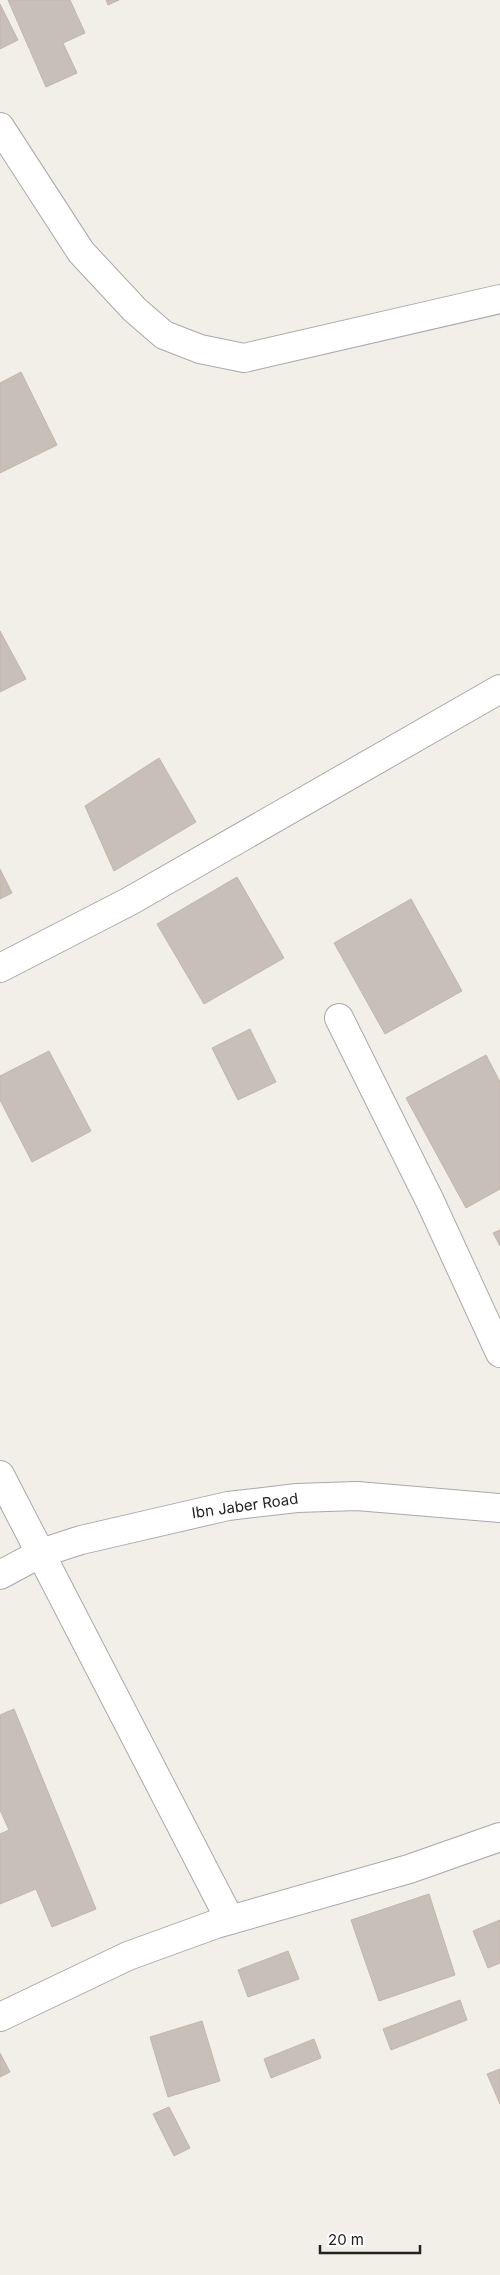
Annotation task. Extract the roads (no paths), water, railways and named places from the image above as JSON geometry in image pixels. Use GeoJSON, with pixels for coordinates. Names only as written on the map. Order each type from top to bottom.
{"type":"FeatureCollection","features":[{"type":"Feature","properties":{"kind":"street"},"geometry":{"type":"LineString","coordinates":[[0,127],[88,259],[135,310],[164,334],[200,349],[244,358],[500,299]]}},
{"type":"Feature","properties":{"kind":"street"},"geometry":{"type":"LineString","coordinates":[[0,968],[130,902],[500,689]]}},
{"type":"Feature","properties":{"kind":"street"},"geometry":{"type":"LineString","coordinates":[[339,1018],[430,1201],[500,1353]]}},
{"type":"Feature","properties":{"kind":"street"},"geometry":{"type":"LineString","coordinates":[[0,1475],[230,1920]]}},
{"type":"Feature","properties":{"kind":"street","name":"Ibn Jaber Road"},"geometry":{"type":"LineString","coordinates":[[0,1575],[41,1553],[81,1540],[178,1516],[228,1506],[297,1498],[357,1496],[500,1508]]}},
{"type":"Feature","properties":{"kind":"street"},"geometry":{"type":"LineString","coordinates":[[0,2017],[128,1956],[230,1920],[410,1869],[500,1837]]}}]}
